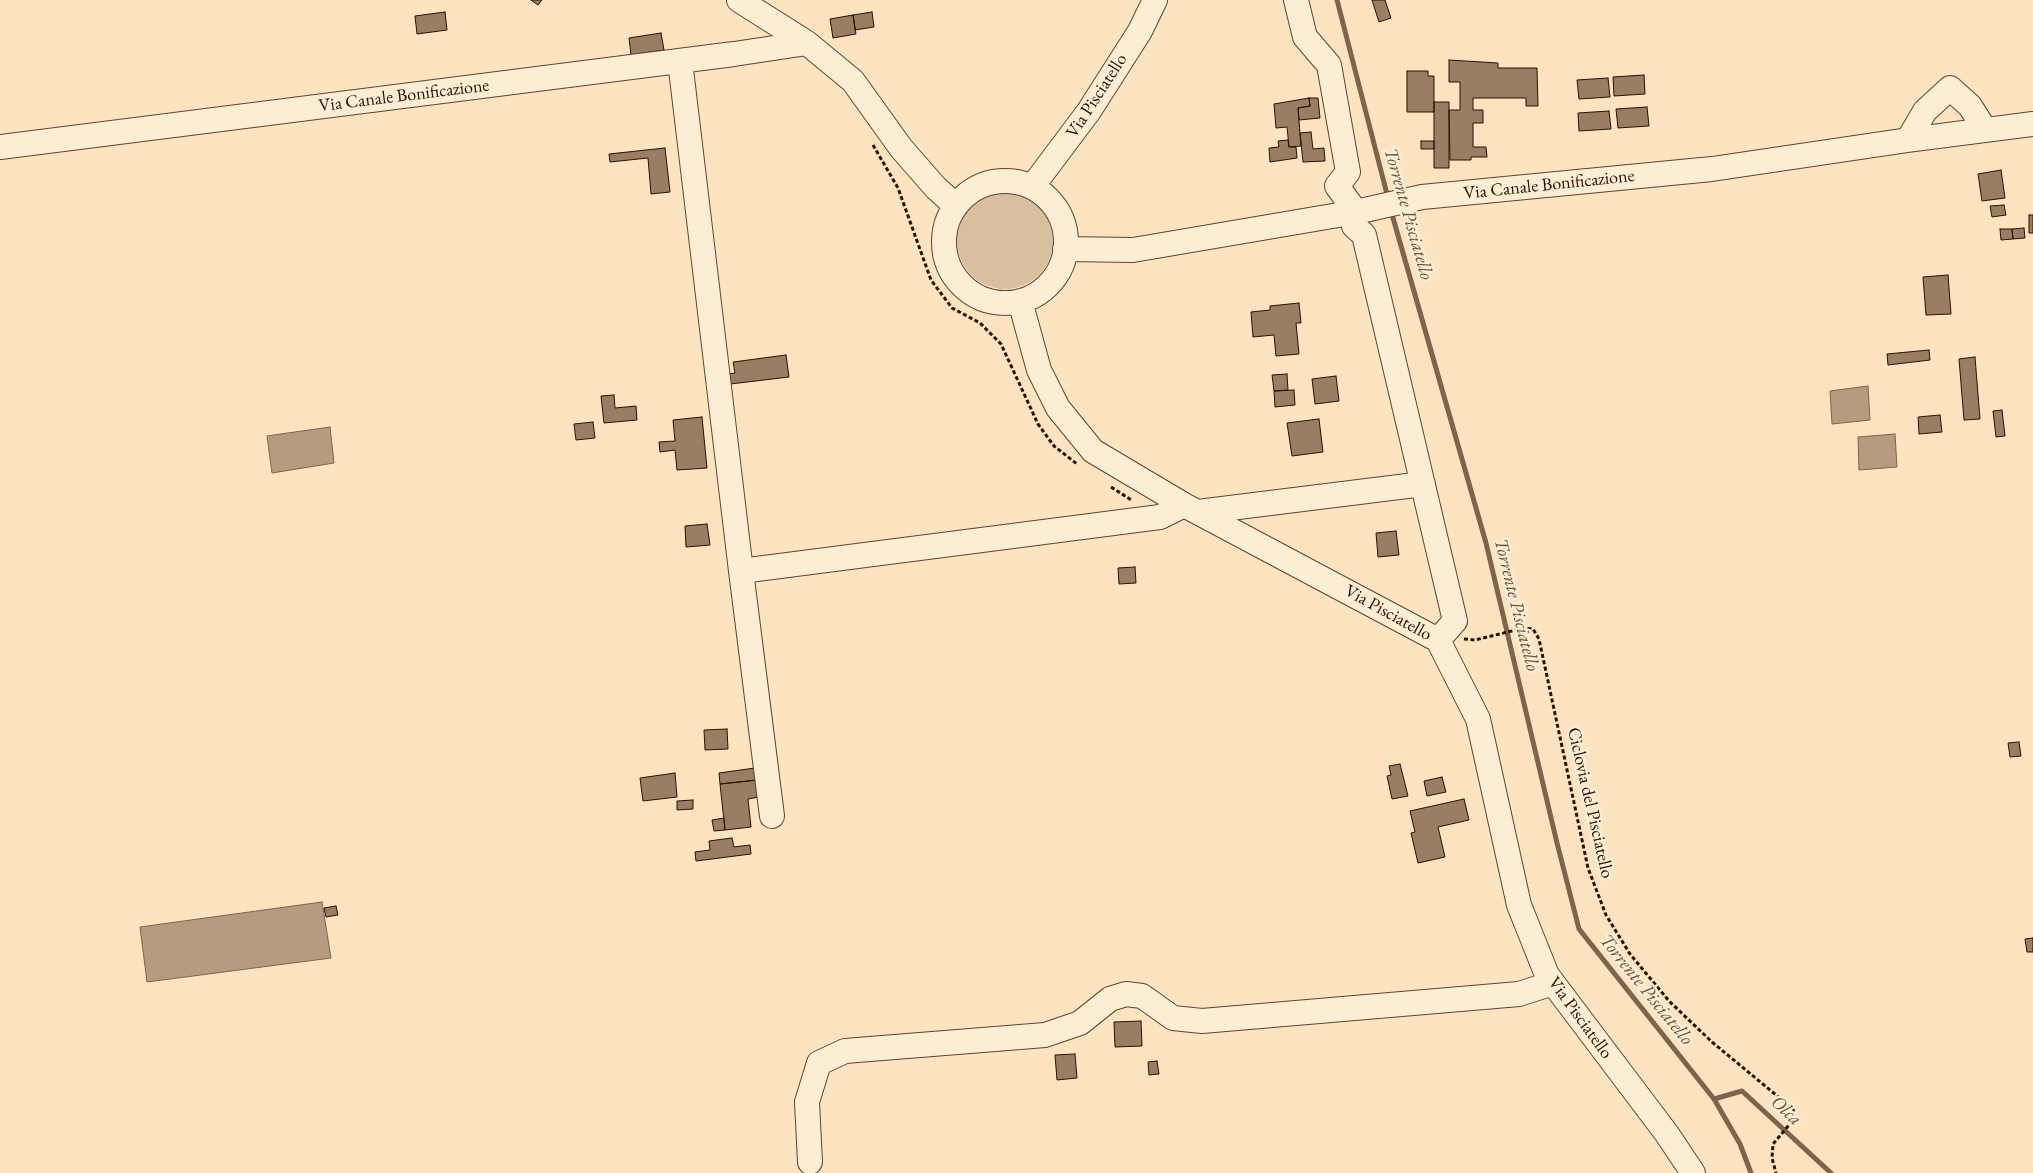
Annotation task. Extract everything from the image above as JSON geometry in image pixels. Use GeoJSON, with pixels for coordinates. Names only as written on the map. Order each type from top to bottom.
{"type":"FeatureCollection","features":[{"type":"Feature","properties":{"kind":"street"},"geometry":{"type":"LineString","coordinates":[[739,0],[807,43],[853,81],[901,148],[936,188],[956,206]]}},
{"type":"Feature","properties":{"kind":"street","name":"Via Pisciatello"},"geometry":{"type":"LineString","coordinates":[[1032,187],[1089,111],[1140,31],[1155,0]]}},
{"type":"Feature","properties":{"kind":"street"},"geometry":{"type":"LineString","coordinates":[[1296,0],[1305,37],[1329,65],[1348,172],[1337,186],[1362,211],[1354,226],[1364,235],[1455,621],[1438,640]]}},
{"type":"Feature","properties":{"kind":"street","name":"Via Canale Bonificazione"},"geometry":{"type":"LineString","coordinates":[[0,147],[680,61],[807,43]]}},
{"type":"Feature","properties":{"kind":"street"},"geometry":{"type":"LineString","coordinates":[[680,61],[772,816]]}},
{"type":"Feature","properties":{"kind":"street"},"geometry":{"type":"LineString","coordinates":[[1908,140],[1925,111],[1950,88],[1970,106],[1985,130]]}},
{"type":"Feature","properties":{"kind":"street","name":"Via Canale Bonificazione"},"geometry":{"type":"LineString","coordinates":[[1066,248],[1133,250],[1362,211],[1422,198],[1712,169],[1908,140],[2033,124]]}},
{"type":"Feature","properties":{"kind":"street"},"geometry":{"type":"LineString","coordinates":[[1016,182],[1032,187],[1047,198],[1058,213],[1065,230],[1066,248],[1062,263],[1050,282],[1034,296],[1020,301],[1001,303],[983,299],[967,290],[954,276],[947,259],[944,241],[947,223],[956,206],[968,194],[990,183],[1016,182]]}},
{"type":"Feature","properties":{"kind":"street","name":"Via Pisciatello"},"geometry":{"type":"LineString","coordinates":[[1020,301],[1039,370],[1058,408],[1093,451],[1191,508],[1438,640],[1478,719],[1519,905],[1547,975],[1667,1134],[1693,1173]]}},
{"type":"Feature","properties":{"kind":"street"},"geometry":{"type":"LineString","coordinates":[[741,571],[1160,517],[1191,508],[1423,484]]}},
{"type":"Feature","properties":{"kind":"street"},"geometry":{"type":"LineString","coordinates":[[810,1162],[807,1102],[819,1063],[845,1051],[1045,1035],[1080,1023],[1110,999],[1126,994],[1142,996],[1173,1018],[1202,1020],[1519,994],[1553,983]]}},
{"type":"Feature","properties":{"kind":"path"},"geometry":{"type":"LineString","coordinates":[[870,140],[898,188],[931,280],[952,308],[980,322],[1001,344],[1038,424],[1054,446],[1082,467]]}},
{"type":"Feature","properties":{"kind":"path"},"geometry":{"type":"LineString","coordinates":[[1104,482],[1135,502]]}},
{"type":"Feature","properties":{"kind":"path","name":"Ciclovia del Pisciatello"},"geometry":{"type":"LineString","coordinates":[[1488,637],[1524,628],[1533,629],[1539,639],[1588,868],[1606,915],[1630,954],[1668,1001],[1712,1042],[1787,1102],[1793,1109],[1794,1116],[1789,1126],[1772,1144],[1772,1158],[1776,1173]]}},
{"type":"Feature","properties":{"kind":"shaded area"},"geometry":{"type":"Polygon","coordinates":[[[1005,193],[1023,196],[1039,207],[1050,223],[1053,241],[1050,259],[1039,275],[1023,286],[1005,289],[987,286],[971,275],[960,259],[957,241],[960,223],[971,207],[987,196],[1005,193]]]}},
{"type":"Feature","properties":{"kind":"shaded area"},"geometry":{"type":"Polygon","coordinates":[[[1868,386],[1870,420],[1832,424],[1830,391],[1868,386]]]}},
{"type":"Feature","properties":{"kind":"shaded area"},"geometry":{"type":"Polygon","coordinates":[[[330,427],[334,463],[272,473],[267,436],[330,427]]]}},
{"type":"Feature","properties":{"kind":"shaded area"},"geometry":{"type":"Polygon","coordinates":[[[1895,434],[1897,467],[1859,470],[1858,437],[1895,434]]]}},
{"type":"Feature","properties":{"kind":"shaded area"},"geometry":{"type":"Polygon","coordinates":[[[322,902],[331,958],[147,982],[140,927],[322,902]]]}},
{"type":"Feature","properties":{"kind":"building"},"geometry":{"type":"Polygon","coordinates":[[[531,0],[542,0],[538,5],[531,0]]]}},
{"type":"Feature","properties":{"kind":"building"},"geometry":{"type":"Polygon","coordinates":[[[1372,0],[1385,0],[1391,18],[1379,22],[1372,0]]]}},
{"type":"Feature","properties":{"kind":"building"},"geometry":{"type":"Polygon","coordinates":[[[445,12],[447,30],[417,34],[415,16],[445,12]]]}},
{"type":"Feature","properties":{"kind":"building"},"geometry":{"type":"Polygon","coordinates":[[[872,12],[874,27],[855,30],[853,15],[872,12]]]}},
{"type":"Feature","properties":{"kind":"building"},"geometry":{"type":"Polygon","coordinates":[[[853,15],[856,34],[833,38],[830,19],[853,15]]]}},
{"type":"Feature","properties":{"kind":"building"},"geometry":{"type":"Polygon","coordinates":[[[661,33],[664,50],[631,55],[629,38],[661,33]]]}},
{"type":"Feature","properties":{"kind":"building"},"geometry":{"type":"Polygon","coordinates":[[[1449,60],[1498,63],[1498,68],[1537,68],[1538,106],[1526,106],[1526,98],[1473,98],[1473,110],[1483,110],[1483,123],[1473,123],[1473,147],[1486,147],[1487,157],[1471,157],[1471,160],[1450,160],[1449,110],[1460,110],[1460,82],[1449,82],[1449,60]]]}},
{"type":"Feature","properties":{"kind":"building"},"geometry":{"type":"Polygon","coordinates":[[[1407,71],[1428,71],[1428,76],[1434,76],[1434,112],[1407,112],[1407,71]]]}},
{"type":"Feature","properties":{"kind":"building"},"geometry":{"type":"Polygon","coordinates":[[[1644,75],[1645,94],[1614,96],[1613,77],[1644,75]]]}},
{"type":"Feature","properties":{"kind":"building"},"geometry":{"type":"Polygon","coordinates":[[[1608,78],[1610,97],[1579,99],[1577,80],[1608,78]]]}},
{"type":"Feature","properties":{"kind":"building"},"geometry":{"type":"Polygon","coordinates":[[[1309,98],[1310,106],[1298,108],[1301,146],[1289,147],[1287,127],[1276,128],[1274,104],[1309,98]]]}},
{"type":"Feature","properties":{"kind":"building"},"geometry":{"type":"Polygon","coordinates":[[[1309,98],[1318,98],[1320,118],[1299,120],[1298,108],[1310,106],[1309,98]]]}},
{"type":"Feature","properties":{"kind":"building"},"geometry":{"type":"Polygon","coordinates":[[[1434,102],[1449,102],[1449,168],[1434,168],[1434,102]]]}},
{"type":"Feature","properties":{"kind":"building"},"geometry":{"type":"Polygon","coordinates":[[[1647,107],[1649,126],[1618,128],[1616,109],[1647,107]]]}},
{"type":"Feature","properties":{"kind":"building"},"geometry":{"type":"Polygon","coordinates":[[[1609,111],[1611,129],[1579,131],[1578,113],[1609,111]]]}},
{"type":"Feature","properties":{"kind":"building"},"geometry":{"type":"Polygon","coordinates":[[[1311,132],[1313,149],[1324,148],[1325,161],[1303,162],[1300,133],[1311,132]]]}},
{"type":"Feature","properties":{"kind":"building"},"geometry":{"type":"Polygon","coordinates":[[[1288,140],[1289,147],[1296,147],[1297,158],[1270,162],[1269,148],[1279,147],[1278,141],[1288,140]]]}},
{"type":"Feature","properties":{"kind":"building"},"geometry":{"type":"Polygon","coordinates":[[[1421,141],[1434,141],[1434,149],[1421,149],[1421,141]]]}},
{"type":"Feature","properties":{"kind":"building"},"geometry":{"type":"Polygon","coordinates":[[[665,148],[670,192],[651,194],[648,158],[610,162],[609,154],[665,148]]]}},
{"type":"Feature","properties":{"kind":"building"},"geometry":{"type":"Polygon","coordinates":[[[2001,170],[2005,198],[1982,201],[1978,174],[2001,170]]]}},
{"type":"Feature","properties":{"kind":"building"},"geometry":{"type":"Polygon","coordinates":[[[2004,205],[2006,215],[1992,217],[1990,206],[2004,205]]]}},
{"type":"Feature","properties":{"kind":"building"},"geometry":{"type":"Polygon","coordinates":[[[2029,215],[2033,215],[2033,233],[2029,233],[2029,215]]]}},
{"type":"Feature","properties":{"kind":"building"},"geometry":{"type":"Polygon","coordinates":[[[2024,228],[2025,238],[2013,239],[2012,229],[2024,228]]]}},
{"type":"Feature","properties":{"kind":"building"},"geometry":{"type":"Polygon","coordinates":[[[2000,229],[2012,229],[2013,239],[2001,240],[2000,229]]]}},
{"type":"Feature","properties":{"kind":"building"},"geometry":{"type":"Polygon","coordinates":[[[1948,275],[1951,314],[1926,315],[1923,277],[1948,275]]]}},
{"type":"Feature","properties":{"kind":"building"},"geometry":{"type":"Polygon","coordinates":[[[1299,303],[1301,323],[1296,323],[1299,354],[1276,356],[1274,335],[1253,337],[1251,312],[1270,310],[1270,306],[1299,303]]]}},
{"type":"Feature","properties":{"kind":"building"},"geometry":{"type":"Polygon","coordinates":[[[1929,350],[1930,360],[1888,365],[1887,354],[1929,350]]]}},
{"type":"Feature","properties":{"kind":"building"},"geometry":{"type":"Polygon","coordinates":[[[786,355],[789,377],[722,385],[721,375],[735,373],[733,362],[786,355]]]}},
{"type":"Feature","properties":{"kind":"building"},"geometry":{"type":"Polygon","coordinates":[[[1975,357],[1980,419],[1964,420],[1959,359],[1975,357]]]}},
{"type":"Feature","properties":{"kind":"building"},"geometry":{"type":"Polygon","coordinates":[[[1287,374],[1288,390],[1274,391],[1272,375],[1287,374]]]}},
{"type":"Feature","properties":{"kind":"building"},"geometry":{"type":"Polygon","coordinates":[[[1336,376],[1339,401],[1315,404],[1312,379],[1336,376]]]}},
{"type":"Feature","properties":{"kind":"building"},"geometry":{"type":"Polygon","coordinates":[[[1294,390],[1295,405],[1275,407],[1274,391],[1294,390]]]}},
{"type":"Feature","properties":{"kind":"building"},"geometry":{"type":"Polygon","coordinates":[[[614,395],[615,408],[636,406],[637,420],[604,423],[601,396],[614,395]]]}},
{"type":"Feature","properties":{"kind":"building"},"geometry":{"type":"Polygon","coordinates":[[[2002,410],[2005,436],[1996,437],[1993,411],[2002,410]]]}},
{"type":"Feature","properties":{"kind":"building"},"geometry":{"type":"Polygon","coordinates":[[[1940,415],[1942,432],[1919,434],[1918,417],[1940,415]]]}},
{"type":"Feature","properties":{"kind":"building"},"geometry":{"type":"Polygon","coordinates":[[[702,417],[707,468],[677,470],[675,450],[660,452],[659,442],[675,441],[673,420],[702,417]]]}},
{"type":"Feature","properties":{"kind":"building"},"geometry":{"type":"Polygon","coordinates":[[[1319,419],[1323,452],[1292,456],[1287,423],[1319,419]]]}},
{"type":"Feature","properties":{"kind":"building"},"geometry":{"type":"Polygon","coordinates":[[[593,422],[595,438],[576,440],[574,424],[593,422]]]}},
{"type":"Feature","properties":{"kind":"building"},"geometry":{"type":"Polygon","coordinates":[[[707,524],[710,545],[686,547],[685,526],[707,524]]]}},
{"type":"Feature","properties":{"kind":"building"},"geometry":{"type":"Polygon","coordinates":[[[1396,531],[1399,555],[1378,557],[1376,533],[1396,531]]]}},
{"type":"Feature","properties":{"kind":"building"},"geometry":{"type":"Polygon","coordinates":[[[1135,567],[1136,583],[1119,584],[1118,568],[1135,567]]]}},
{"type":"Feature","properties":{"kind":"building"},"geometry":{"type":"Polygon","coordinates":[[[727,729],[728,749],[705,750],[704,730],[727,729]]]}},
{"type":"Feature","properties":{"kind":"building"},"geometry":{"type":"Polygon","coordinates":[[[2019,742],[2021,756],[2010,757],[2008,743],[2019,742]]]}},
{"type":"Feature","properties":{"kind":"building"},"geometry":{"type":"Polygon","coordinates":[[[1400,764],[1408,796],[1392,799],[1387,776],[1391,775],[1389,766],[1400,764]]]}},
{"type":"Feature","properties":{"kind":"building"},"geometry":{"type":"Polygon","coordinates":[[[755,768],[757,780],[720,784],[719,773],[755,768]]]}},
{"type":"Feature","properties":{"kind":"building"},"geometry":{"type":"Polygon","coordinates":[[[675,773],[677,797],[643,801],[640,778],[675,773]]]}},
{"type":"Feature","properties":{"kind":"building"},"geometry":{"type":"Polygon","coordinates":[[[1442,777],[1446,792],[1427,796],[1424,781],[1442,777]]]}},
{"type":"Feature","properties":{"kind":"building"},"geometry":{"type":"Polygon","coordinates":[[[757,780],[759,797],[748,799],[751,827],[725,830],[720,784],[757,780]]]}},
{"type":"Feature","properties":{"kind":"building"},"geometry":{"type":"Polygon","coordinates":[[[1464,799],[1469,820],[1438,827],[1445,857],[1418,863],[1411,833],[1415,832],[1410,811],[1464,799]]]}},
{"type":"Feature","properties":{"kind":"building"},"geometry":{"type":"Polygon","coordinates":[[[693,800],[693,809],[677,810],[677,801],[693,800]]]}},
{"type":"Feature","properties":{"kind":"building"},"geometry":{"type":"Polygon","coordinates":[[[724,818],[725,830],[714,831],[712,820],[724,818]]]}},
{"type":"Feature","properties":{"kind":"building"},"geometry":{"type":"Polygon","coordinates":[[[732,838],[734,847],[750,845],[751,854],[696,861],[695,852],[710,850],[709,841],[732,838]]]}},
{"type":"Feature","properties":{"kind":"building"},"geometry":{"type":"Polygon","coordinates":[[[336,906],[338,915],[326,917],[324,908],[336,906]]]}},
{"type":"Feature","properties":{"kind":"building"},"geometry":{"type":"Polygon","coordinates":[[[2033,938],[2033,952],[2027,952],[2025,939],[2033,938]]]}},
{"type":"Feature","properties":{"kind":"building"},"geometry":{"type":"Polygon","coordinates":[[[1141,1021],[1142,1046],[1115,1047],[1114,1022],[1141,1021]]]}},
{"type":"Feature","properties":{"kind":"building"},"geometry":{"type":"Polygon","coordinates":[[[1075,1054],[1077,1078],[1057,1080],[1055,1055],[1075,1054]]]}},
{"type":"Feature","properties":{"kind":"building"},"geometry":{"type":"Polygon","coordinates":[[[1157,1061],[1159,1074],[1149,1075],[1148,1062],[1157,1061]]]}},
{"type":"Feature","properties":{"kind":"waterway","name":"Torrente Pisciatello"},"geometry":{"type":"LineString","coordinates":[[1337,0],[1388,198]]}},
{"type":"Feature","properties":{"kind":"waterway","name":"Torrente Pisciatello"},"geometry":{"type":"LineString","coordinates":[[1391,211],[1486,543],[1579,929],[1714,1099],[1740,1144],[1751,1173]]}},
{"type":"Feature","properties":{"kind":"waterway","name":"Olca"},"geometry":{"type":"LineString","coordinates":[[1714,1099],[1742,1091],[1831,1173]]}}]}
